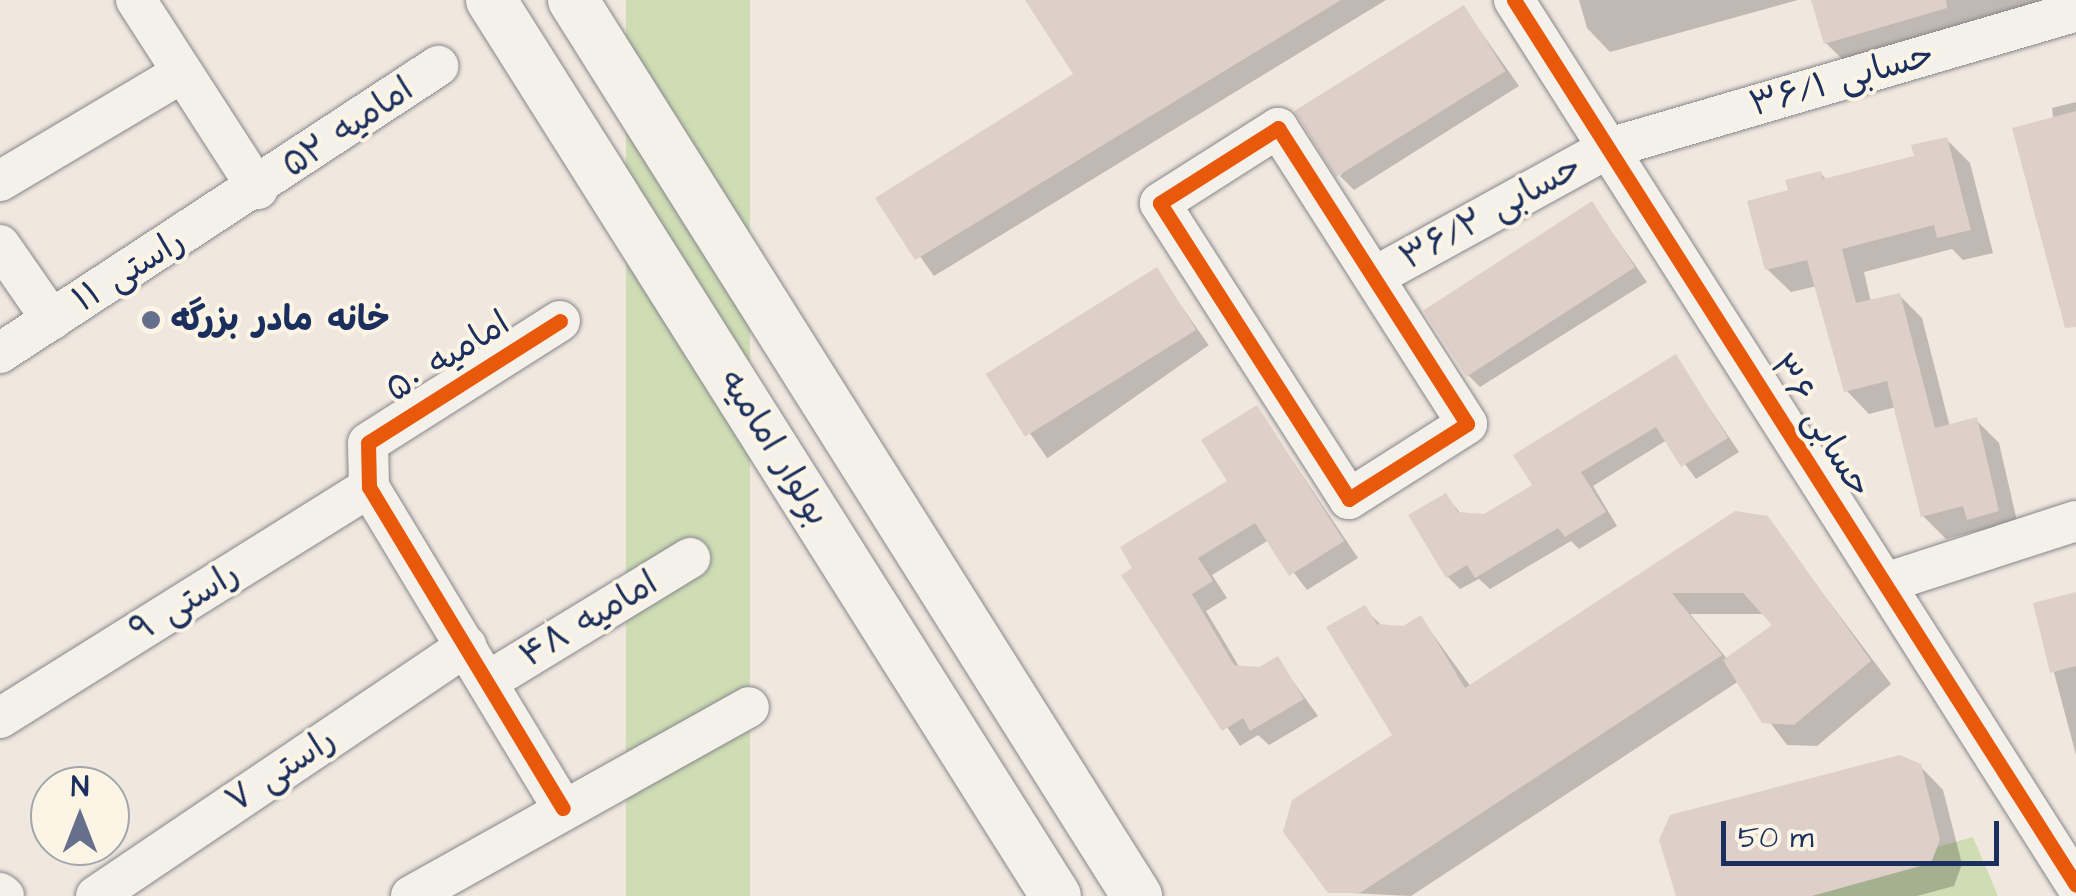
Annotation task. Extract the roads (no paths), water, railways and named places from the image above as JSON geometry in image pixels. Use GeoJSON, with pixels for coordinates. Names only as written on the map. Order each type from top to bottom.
{"type":"FeatureCollection","features":[{"type":"Feature","properties":{"kind":"main road","name":"بولوار امامیه"},"geometry":{"type":"LineString","coordinates":[[491,0],[1056,896]]}},
{"type":"Feature","properties":{"kind":"main road","name":"بولوار امامیه"},"geometry":{"type":"LineString","coordinates":[[572,0],[1138,896]]}},
{"type":"Feature","properties":{"kind":"street"},"geometry":{"type":"LineString","coordinates":[[136,0],[258,189]]}},
{"type":"Feature","properties":{"kind":"street","name":"حسابی ۳۶"},"geometry":{"type":"LineString","coordinates":[[1514,0],[2076,884]]}},
{"type":"Feature","properties":{"kind":"street","name":"حسابی ۳۶/۱"},"geometry":{"type":"LineString","coordinates":[[1609,148],[2076,11]]}},
{"type":"Feature","properties":{"kind":"street","name":"امامیه ۵۲"},"geometry":{"type":"LineString","coordinates":[[258,189],[438,66]]}},
{"type":"Feature","properties":{"kind":"street"},"geometry":{"type":"LineString","coordinates":[[0,180],[182,74]]}},
{"type":"Feature","properties":{"kind":"street"},"geometry":{"type":"LineString","coordinates":[[1278,128],[1374,277],[1468,424],[1349,499],[1160,203],[1278,128]]}},
{"type":"Feature","properties":{"kind":"street","name":"حسابی ۳۶/۲"},"geometry":{"type":"LineString","coordinates":[[1374,277],[1609,148]]}},
{"type":"Feature","properties":{"kind":"street","name":"راستی ۱۱"},"geometry":{"type":"LineString","coordinates":[[0,353],[258,189]]}},
{"type":"Feature","properties":{"kind":"street"},"geometry":{"type":"LineString","coordinates":[[0,246],[52,320]]}},
{"type":"Feature","properties":{"kind":"street","name":"امامیه ۵۰"},"geometry":{"type":"LineString","coordinates":[[370,487],[368,443],[560,322]]}},
{"type":"Feature","properties":{"kind":"street"},"geometry":{"type":"LineString","coordinates":[[370,487],[562,808]]}},
{"type":"Feature","properties":{"kind":"street","name":"راستی ۹"},"geometry":{"type":"LineString","coordinates":[[0,718],[370,487]]}},
{"type":"Feature","properties":{"kind":"street"},"geometry":{"type":"LineString","coordinates":[[1884,583],[2076,521]]}},
{"type":"Feature","properties":{"kind":"street","name":"امامیه ۴۸"},"geometry":{"type":"LineString","coordinates":[[487,682],[690,558]]}},
{"type":"Feature","properties":{"kind":"street","name":"راستی ۷"},"geometry":{"type":"LineString","coordinates":[[96,896],[466,646]]}},
{"type":"Feature","properties":{"kind":"street"},"geometry":{"type":"LineString","coordinates":[[411,896],[562,808],[749,707]]}},
{"type":"Feature","properties":{"kind":"place","name":"خانه مادر بزرگه"},"geometry":{"type":"Point","coordinates":[151,320]}}]}
